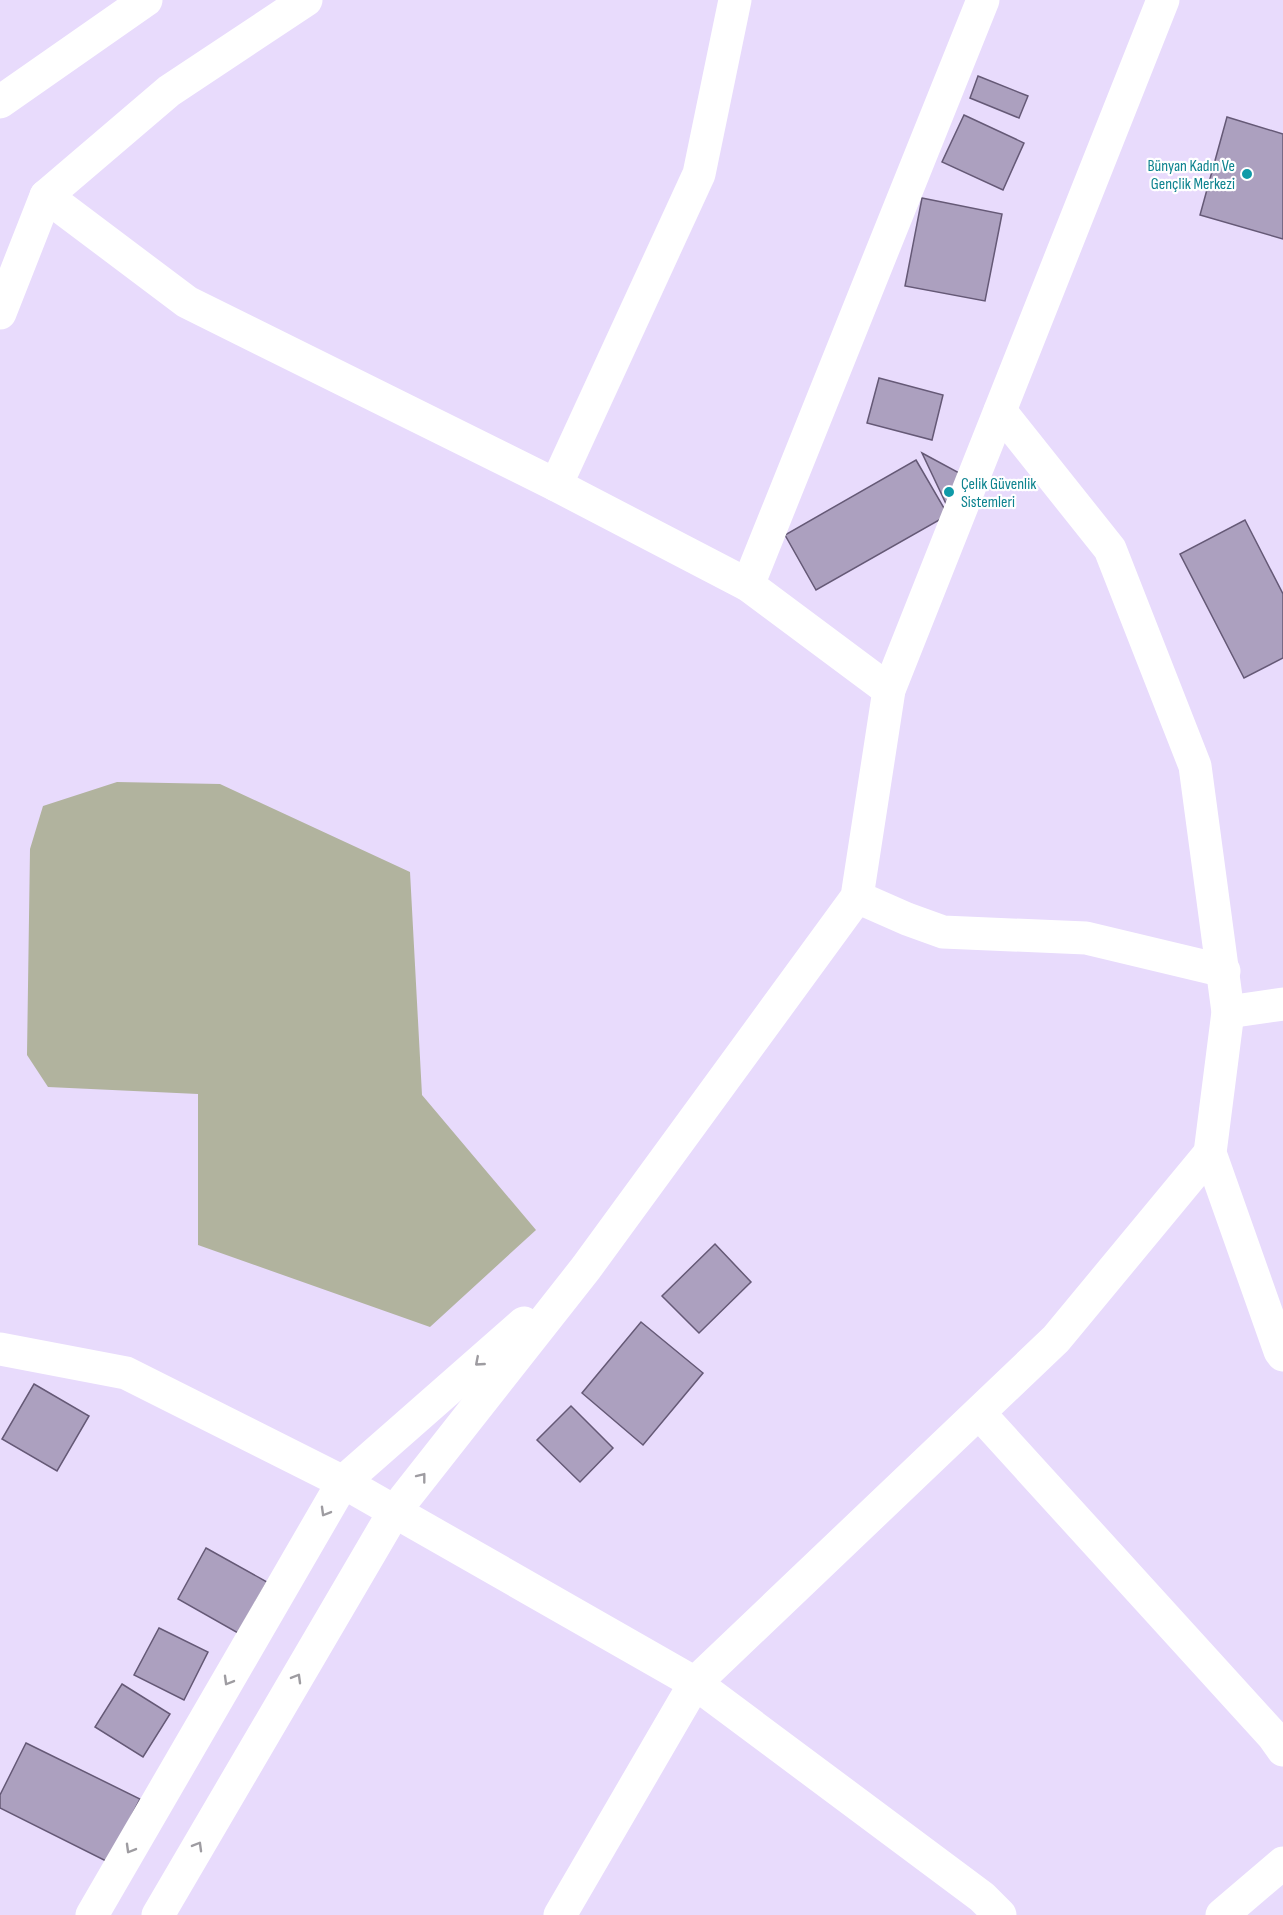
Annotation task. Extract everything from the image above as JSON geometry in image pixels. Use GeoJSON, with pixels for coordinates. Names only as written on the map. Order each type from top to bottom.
{"type":"FeatureCollection","features":[{"type":"Feature","properties":{"kind":"street"},"geometry":{"type":"LineString","coordinates":[[0,102],[146,0]]}},
{"type":"Feature","properties":{"kind":"street"},"geometry":{"type":"LineString","coordinates":[[0,313],[46,196],[169,91],[306,0]]}},
{"type":"Feature","properties":{"kind":"street"},"geometry":{"type":"LineString","coordinates":[[556,486],[699,174],[735,0]]}},
{"type":"Feature","properties":{"kind":"street"},"geometry":{"type":"LineString","coordinates":[[748,585],[982,0]]}},
{"type":"Feature","properties":{"kind":"street"},"geometry":{"type":"LineString","coordinates":[[158,1915],[394,1512],[586,1268],[858,897],[889,690],[1163,0]]}},
{"type":"Feature","properties":{"kind":"street"},"geometry":{"type":"LineString","coordinates":[[46,196],[187,302],[556,486],[748,585],[889,690]]}},
{"type":"Feature","properties":{"kind":"street"},"geometry":{"type":"LineString","coordinates":[[1000,411],[1110,549],[1195,766],[1228,1012],[1210,1153],[1283,1355]]}},
{"type":"Feature","properties":{"kind":"street"},"geometry":{"type":"LineString","coordinates":[[858,897],[943,932],[1086,938],[1224,971]]}},
{"type":"Feature","properties":{"kind":"street"},"geometry":{"type":"LineString","coordinates":[[1228,1012],[1283,1004]]}},
{"type":"Feature","properties":{"kind":"street"},"geometry":{"type":"LineString","coordinates":[[560,1915],[695,1683],[1056,1339],[1210,1153]]}},
{"type":"Feature","properties":{"kind":"street"},"geometry":{"type":"LineString","coordinates":[[92,1915],[343,1482],[586,1268]]}},
{"type":"Feature","properties":{"kind":"street"},"geometry":{"type":"LineString","coordinates":[[0,1349],[126,1373],[343,1482],[695,1683],[984,1909]]}},
{"type":"Feature","properties":{"kind":"street"},"geometry":{"type":"LineString","coordinates":[[979,1413],[1273,1736],[1283,1750]]}},
{"type":"Feature","properties":{"kind":"street"},"geometry":{"type":"LineString","coordinates":[[1222,1915],[1283,1863]]}},
{"type":"Feature","properties":{"kind":"green space"},"geometry":{"type":"Polygon","coordinates":[[[117,782],[220,784],[410,872],[422,1095],[536,1230],[430,1327],[198,1245],[198,1094],[48,1087],[27,1055],[30,849],[43,806],[117,782]]]}},
{"type":"Feature","properties":{"kind":"building"},"geometry":{"type":"Polygon","coordinates":[[[978,76],[1028,96],[1019,118],[970,98],[978,76]]]}},
{"type":"Feature","properties":{"kind":"building"},"geometry":{"type":"Polygon","coordinates":[[[964,115],[1024,143],[1003,190],[942,162],[964,115]]]}},
{"type":"Feature","properties":{"kind":"building","name":"Bünyan Kadın Ve Gençlik Merkezi"},"geometry":{"type":"Polygon","coordinates":[[[1227,117],[1283,134],[1283,239],[1200,215],[1227,117]]]}},
{"type":"Feature","properties":{"kind":"building"},"geometry":{"type":"Polygon","coordinates":[[[922,198],[1002,214],[985,301],[905,286],[922,198]]]}},
{"type":"Feature","properties":{"kind":"building"},"geometry":{"type":"Polygon","coordinates":[[[879,378],[943,395],[932,440],[867,423],[879,378]]]}},
{"type":"Feature","properties":{"kind":"building","name":"Çelik Güvenlik Sistemleri"},"geometry":{"type":"Polygon","coordinates":[[[922,453],[963,475],[949,510],[922,453]]]}},
{"type":"Feature","properties":{"kind":"building"},"geometry":{"type":"Polygon","coordinates":[[[916,460],[948,515],[816,590],[785,535],[916,460]]]}},
{"type":"Feature","properties":{"kind":"building"},"geometry":{"type":"Polygon","coordinates":[[[1245,520],[1283,594],[1283,658],[1244,678],[1180,554],[1245,520]]]}},
{"type":"Feature","properties":{"kind":"building"},"geometry":{"type":"Polygon","coordinates":[[[715,1244],[751,1282],[699,1333],[662,1296],[715,1244]]]}},
{"type":"Feature","properties":{"kind":"building"},"geometry":{"type":"Polygon","coordinates":[[[641,1322],[703,1373],[643,1445],[582,1393],[641,1322]]]}},
{"type":"Feature","properties":{"kind":"building"},"geometry":{"type":"Polygon","coordinates":[[[34,1384],[89,1416],[57,1471],[2,1439],[34,1384]]]}},
{"type":"Feature","properties":{"kind":"building"},"geometry":{"type":"Polygon","coordinates":[[[571,1406],[613,1448],[580,1482],[537,1440],[571,1406]]]}},
{"type":"Feature","properties":{"kind":"building"},"geometry":{"type":"Polygon","coordinates":[[[206,1548],[267,1582],[238,1633],[178,1599],[206,1548]]]}},
{"type":"Feature","properties":{"kind":"building"},"geometry":{"type":"Polygon","coordinates":[[[159,1628],[208,1652],[184,1700],[134,1675],[159,1628]]]}},
{"type":"Feature","properties":{"kind":"building"},"geometry":{"type":"Polygon","coordinates":[[[122,1684],[170,1714],[143,1757],[95,1727],[122,1684]]]}},
{"type":"Feature","properties":{"kind":"building"},"geometry":{"type":"Polygon","coordinates":[[[26,1743],[140,1799],[108,1862],[0,1808],[0,1795],[26,1743]]]}},
{"type":"Feature","properties":{"kind":"place","name":"Bünyan Kadın Ve Gençlik Merkezi"},"geometry":{"type":"Point","coordinates":[1247,174]}},
{"type":"Feature","properties":{"kind":"place","name":"Çelik Güvenlik Sistemleri"},"geometry":{"type":"Point","coordinates":[949,492]}}]}
